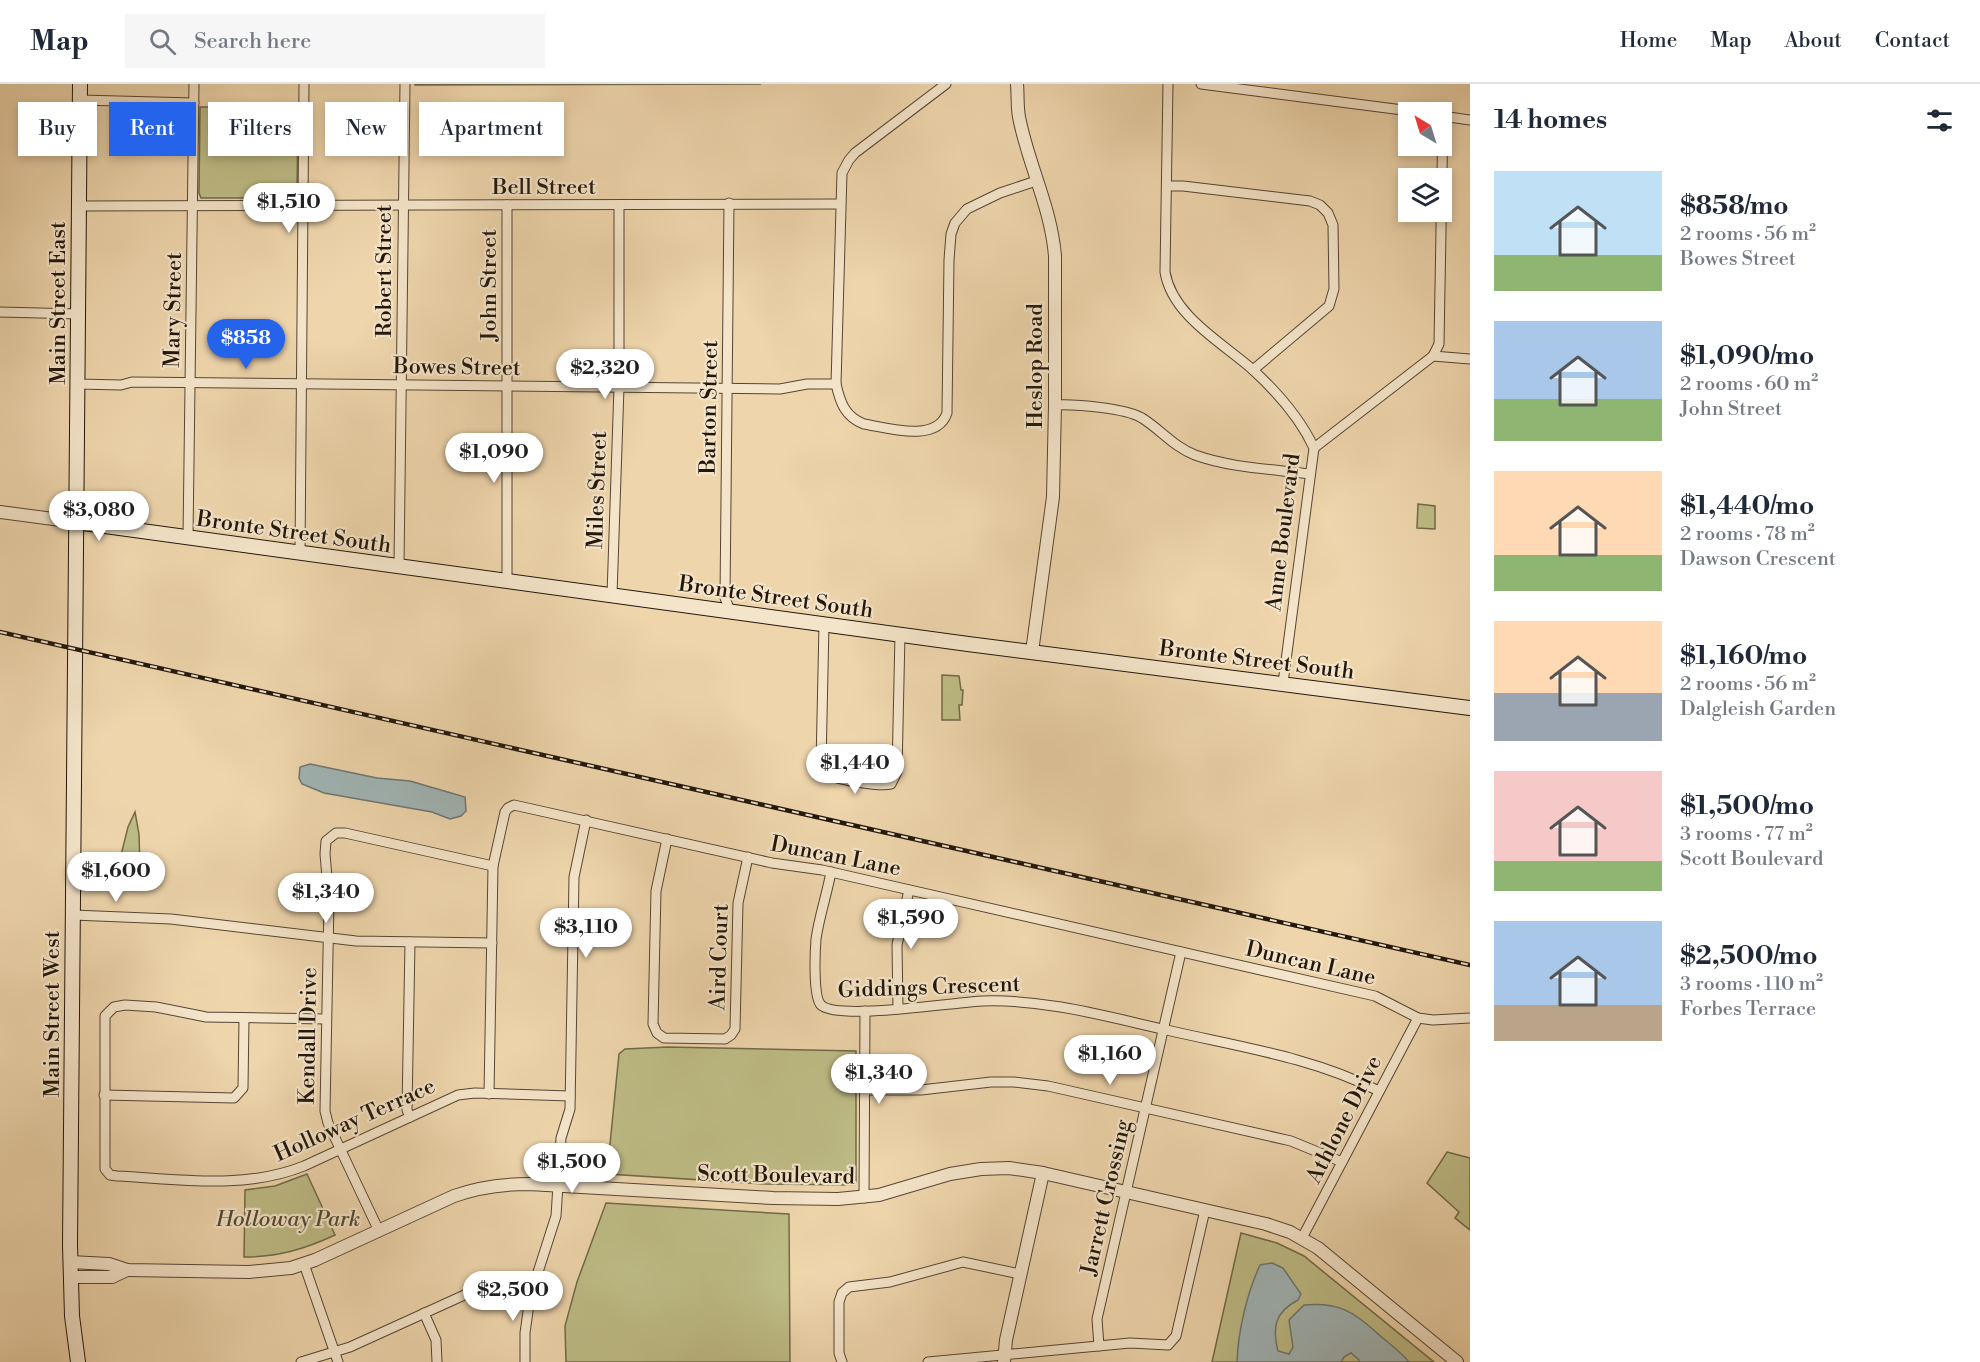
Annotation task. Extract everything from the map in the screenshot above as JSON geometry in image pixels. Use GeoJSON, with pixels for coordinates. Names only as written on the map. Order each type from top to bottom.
{"type":"FeatureCollection","features":[{"type":"Feature","properties":{"kind":"main road","name":"Main Street East"},"geometry":{"type":"LineString","coordinates":[[76,522],[80,84]]}},
{"type":"Feature","properties":{"kind":"main road","name":"Bronte Street South"},"geometry":{"type":"LineString","coordinates":[[76,522],[1032,652],[1470,708]]}},
{"type":"Feature","properties":{"kind":"main road","name":"Main Street West"},"geometry":{"type":"LineString","coordinates":[[76,522],[70,1277],[78,1362]]}},
{"type":"Feature","properties":{"kind":"street","name":"Mary Street"},"geometry":{"type":"LineString","coordinates":[[194,84],[194,102]]}},
{"type":"Feature","properties":{"kind":"street"},"geometry":{"type":"LineString","coordinates":[[300,553],[304,84]]}},
{"type":"Feature","properties":{"kind":"street","name":"Robert Street"},"geometry":{"type":"LineString","coordinates":[[399,566],[405,84]]}},
{"type":"Feature","properties":{"kind":"street"},"geometry":{"type":"LineString","coordinates":[[946,84],[849,160],[842,173],[836,384],[839,398],[847,414],[864,424],[924,431],[934,429],[943,422],[947,413],[949,260],[951,234],[955,223],[967,208],[1000,193],[1036,181]]}},
{"type":"Feature","properties":{"kind":"street","name":"Heslop Road"},"geometry":{"type":"LineString","coordinates":[[1017,84],[1018,114],[1053,232],[1056,304],[1053,497],[1032,652]]}},
{"type":"Feature","properties":{"kind":"street","name":"Anne Boulevard"},"geometry":{"type":"LineString","coordinates":[[1168,84],[1165,272],[1172,294],[1180,308],[1253,370],[1282,398],[1310,438],[1314,448],[1283,683]]}},
{"type":"Feature","properties":{"kind":"street"},"geometry":{"type":"LineString","coordinates":[[1201,84],[1398,109]]}},
{"type":"Feature","properties":{"kind":"street"},"geometry":{"type":"LineString","coordinates":[[80,100],[156,102]]}},
{"type":"Feature","properties":{"kind":"street"},"geometry":{"type":"LineString","coordinates":[[1452,117],[1470,120]]}},
{"type":"Feature","properties":{"kind":"street","name":"Mary Street"},"geometry":{"type":"LineString","coordinates":[[188,537],[193,156]]}},
{"type":"Feature","properties":{"kind":"street"},"geometry":{"type":"LineString","coordinates":[[1314,448],[1433,356],[1439,344],[1442,156]]}},
{"type":"Feature","properties":{"kind":"street"},"geometry":{"type":"LineString","coordinates":[[1167,186],[1310,201],[1320,205],[1328,213],[1333,225],[1334,239],[1334,289],[1329,306],[1253,370]]}},
{"type":"Feature","properties":{"kind":"street","name":"Barton Street"},"geometry":{"type":"LineString","coordinates":[[729,203],[725,598],[730,611]]}},
{"type":"Feature","properties":{"kind":"street","name":"Bell Street"},"geometry":{"type":"LineString","coordinates":[[79,206],[840,204]]}},
{"type":"Feature","properties":{"kind":"street","name":"John Street"},"geometry":{"type":"LineString","coordinates":[[507,205],[507,581]]}},
{"type":"Feature","properties":{"kind":"street","name":"Miles Street"},"geometry":{"type":"LineString","coordinates":[[612,595],[619,387],[619,206]]}},
{"type":"Feature","properties":{"kind":"street"},"geometry":{"type":"LineString","coordinates":[[0,312],[79,314]]}},
{"type":"Feature","properties":{"kind":"street"},"geometry":{"type":"LineString","coordinates":[[1433,356],[1470,359]]}},
{"type":"Feature","properties":{"kind":"street","name":"Bowes Street"},"geometry":{"type":"LineString","coordinates":[[78,384],[121,385],[132,382],[780,388],[807,384],[836,384]]}},
{"type":"Feature","properties":{"kind":"street"},"geometry":{"type":"LineString","coordinates":[[1055,405],[1102,408],[1140,417],[1181,450],[1198,456],[1224,463],[1310,474]]}},
{"type":"Feature","properties":{"kind":"street"},"geometry":{"type":"LineString","coordinates":[[0,512],[76,522]]}},
{"type":"Feature","properties":{"kind":"street"},"geometry":{"type":"LineString","coordinates":[[824,624],[822,765],[829,776],[879,786],[891,784],[897,772],[900,634]]}},
{"type":"Feature","properties":{"kind":"street","name":"Duncan Lane"},"geometry":{"type":"LineString","coordinates":[[489,1094],[493,866],[504,816],[506,810],[511,806],[521,806],[748,857],[831,872],[1375,996],[1418,1018],[1433,1020],[1470,1018]]}},
{"type":"Feature","properties":{"kind":"street"},"geometry":{"type":"LineString","coordinates":[[525,1362],[525,1334],[532,1286],[555,1220],[561,1138],[570,1108],[574,877],[586,820]]}},
{"type":"Feature","properties":{"kind":"street","name":"Kendall Drive"},"geometry":{"type":"LineString","coordinates":[[379,1231],[328,1123],[325,1111],[329,901],[326,841],[336,833],[345,833],[493,866]]}},
{"type":"Feature","properties":{"kind":"street","name":"Aird Court"},"geometry":{"type":"LineString","coordinates":[[668,839],[656,891],[653,1024],[657,1033],[664,1038],[725,1039],[735,1029],[737,911],[748,857]]}},
{"type":"Feature","properties":{"kind":"street","name":"Giddings Crescent"},"geometry":{"type":"LineString","coordinates":[[831,872],[816,937],[818,1000],[823,1007],[829,1010],[865,1011],[973,1002],[1033,1002],[1299,1059],[1342,1073],[1379,1090]]}},
{"type":"Feature","properties":{"kind":"street"},"geometry":{"type":"LineString","coordinates":[[898,1009],[897,945],[909,890]]}},
{"type":"Feature","properties":{"kind":"street"},"geometry":{"type":"LineString","coordinates":[[73,915],[171,919],[356,941],[492,943]]}},
{"type":"Feature","properties":{"kind":"street"},"geometry":{"type":"LineString","coordinates":[[410,942],[406,1110],[410,1117]]}},
{"type":"Feature","properties":{"kind":"street","name":"Jarrett Crossing"},"geometry":{"type":"LineString","coordinates":[[1099,1346],[1097,1319],[1181,952]]}},
{"type":"Feature","properties":{"kind":"street","name":"Holloway Terrace"},"geometry":{"type":"LineString","coordinates":[[326,1019],[201,1016],[152,1006],[118,1005],[110,1009],[105,1016],[105,1169],[110,1175],[204,1181],[246,1181],[269,1178],[288,1172],[458,1095],[570,1096]]}},
{"type":"Feature","properties":{"kind":"street"},"geometry":{"type":"LineString","coordinates":[[864,1198],[865,1011]]}},
{"type":"Feature","properties":{"kind":"street"},"geometry":{"type":"LineString","coordinates":[[104,1095],[234,1098],[243,1088],[244,1018]]}},
{"type":"Feature","properties":{"kind":"street","name":"Athlone Drive"},"geometry":{"type":"LineString","coordinates":[[1302,1238],[1418,1018]]}},
{"type":"Feature","properties":{"kind":"street"},"geometry":{"type":"LineString","coordinates":[[866,1090],[921,1090],[970,1083],[1014,1082],[1054,1087],[1291,1141],[1342,1162]]}},
{"type":"Feature","properties":{"kind":"street","name":"Scott Boulevard"},"geometry":{"type":"LineString","coordinates":[[70,1262],[109,1264],[127,1270],[262,1272],[304,1264],[454,1196],[474,1189],[509,1184],[773,1198],[864,1198],[970,1170],[999,1168],[1043,1173],[1266,1224],[1302,1238],[1318,1248],[1457,1362]]}},
{"type":"Feature","properties":{"kind":"street"},"geometry":{"type":"LineString","coordinates":[[1004,1358],[1043,1173]]}},
{"type":"Feature","properties":{"kind":"street"},"geometry":{"type":"LineString","coordinates":[[928,1362],[1004,1358],[1130,1343],[1168,1345],[1174,1340],[1205,1210]]}},
{"type":"Feature","properties":{"kind":"street"},"geometry":{"type":"LineString","coordinates":[[842,1362],[839,1353],[839,1302],[842,1293],[849,1287],[890,1282],[963,1262],[1020,1274]]}},
{"type":"Feature","properties":{"kind":"street"},"geometry":{"type":"LineString","coordinates":[[304,1264],[337,1358]]}},
{"type":"Feature","properties":{"kind":"street","name":"Scott Boulevard"},"geometry":{"type":"LineString","coordinates":[[70,1277],[112,1276],[127,1270]]}},
{"type":"Feature","properties":{"kind":"street"},"geometry":{"type":"LineString","coordinates":[[301,1362],[337,1358],[424,1313],[494,1282],[508,1280],[532,1286]]}},
{"type":"Feature","properties":{"kind":"street"},"geometry":{"type":"LineString","coordinates":[[424,1313],[436,1340],[437,1362]]}},
{"type":"Feature","properties":{"kind":"green space"},"geometry":{"type":"Polygon","coordinates":[[[415,84],[761,84],[415,85],[415,84]]]}},
{"type":"Feature","properties":{"kind":"green space"},"geometry":{"type":"Polygon","coordinates":[[[200,107],[208,107],[208,156],[297,156],[297,198],[201,198],[199,193],[200,107]]]}},
{"type":"Feature","properties":{"kind":"green space"},"geometry":{"type":"Polygon","coordinates":[[[1418,504],[1435,506],[1435,529],[1417,528],[1418,504]]]}},
{"type":"Feature","properties":{"kind":"green space"},"geometry":{"type":"Polygon","coordinates":[[[942,675],[959,676],[961,690],[963,690],[962,705],[959,705],[960,720],[942,720],[942,675]]]}},
{"type":"Feature","properties":{"kind":"green space"},"geometry":{"type":"Polygon","coordinates":[[[135,812],[139,834],[140,868],[117,871],[128,827],[135,812]]]}},
{"type":"Feature","properties":{"kind":"green space"},"geometry":{"type":"Polygon","coordinates":[[[668,1047],[856,1051],[855,1185],[766,1184],[607,1174],[619,1054],[625,1049],[668,1047]]]}},
{"type":"Feature","properties":{"kind":"green space"},"geometry":{"type":"Polygon","coordinates":[[[1447,1152],[1470,1158],[1470,1230],[1455,1218],[1459,1212],[1427,1183],[1447,1152]]]}},
{"type":"Feature","properties":{"kind":"green space","name":"Holloway Park"},"geometry":{"type":"Polygon","coordinates":[[[307,1174],[335,1235],[291,1251],[268,1256],[244,1257],[245,1190],[275,1186],[307,1174]]]}},
{"type":"Feature","properties":{"kind":"green space"},"geometry":{"type":"Polygon","coordinates":[[[606,1203],[789,1214],[790,1362],[566,1362],[565,1326],[577,1282],[606,1203]]]}},
{"type":"Feature","properties":{"kind":"green space"},"geometry":{"type":"Polygon","coordinates":[[[1241,1233],[1277,1243],[1304,1256],[1434,1362],[1212,1362],[1241,1233]]]}},
{"type":"Feature","properties":{"kind":"shaded area"},"geometry":{"type":"Polygon","coordinates":[[[310,764],[377,778],[410,781],[465,797],[466,811],[461,816],[450,819],[432,812],[324,793],[302,784],[299,778],[300,767],[310,764]]]}},
{"type":"Feature","properties":{"kind":"shaded area"},"geometry":{"type":"Polygon","coordinates":[[[1272,1263],[1283,1268],[1301,1294],[1298,1300],[1284,1310],[1277,1321],[1275,1335],[1278,1351],[1289,1354],[1293,1347],[1289,1320],[1304,1305],[1316,1304],[1336,1307],[1352,1314],[1409,1362],[1359,1362],[1351,1353],[1341,1362],[1237,1362],[1241,1325],[1251,1288],[1260,1265],[1272,1263]]]}},
{"type":"Feature","properties":{"kind":"railway"},"geometry":{"type":"LineString","coordinates":[[0,632],[1470,965]]}}]}
